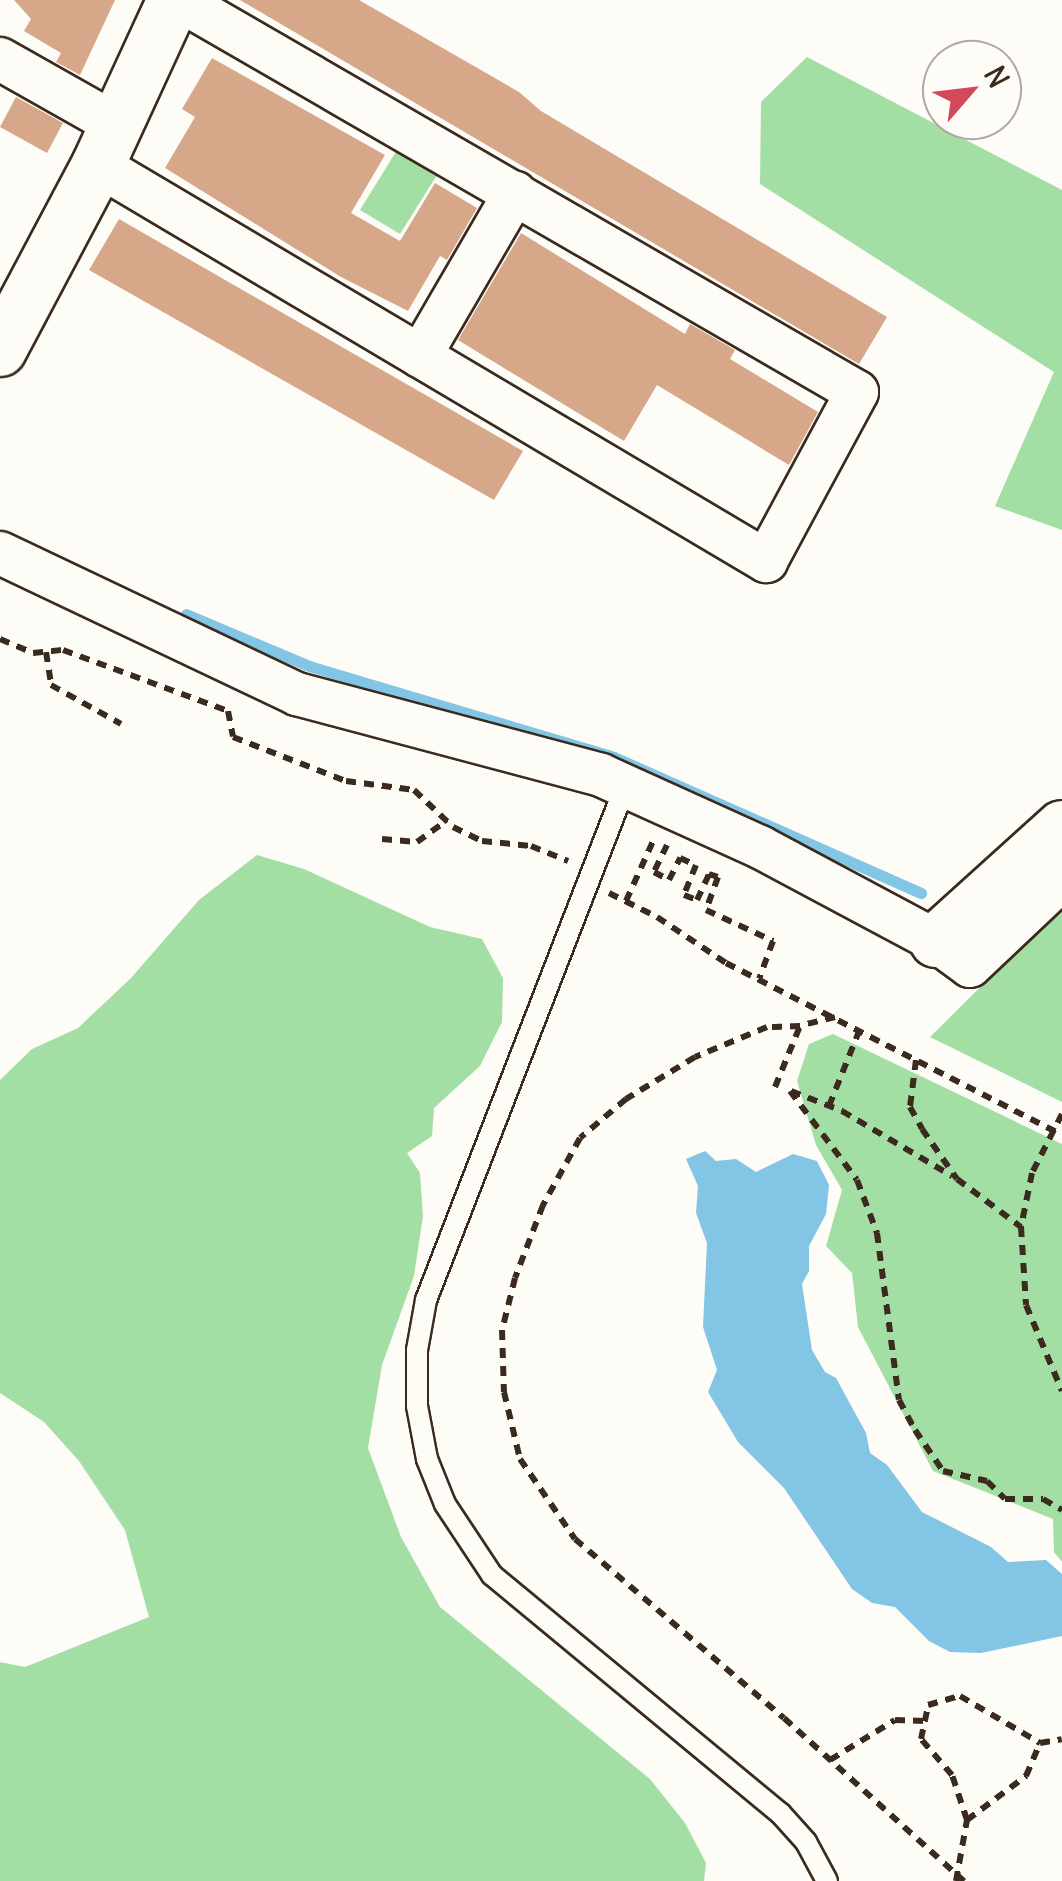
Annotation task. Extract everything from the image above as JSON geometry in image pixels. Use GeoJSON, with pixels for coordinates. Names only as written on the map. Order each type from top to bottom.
{"type":"FeatureCollection","features":[{"type":"Feature","properties":{"kind":"street"},"geometry":{"type":"LineString","coordinates":[[0,59],[106,144],[420,356],[766,561],[858,392],[176,0],[106,144],[0,350]]}},
{"type":"Feature","properties":{"kind":"street"},"geometry":{"type":"LineString","coordinates":[[420,356],[515,193]]}},
{"type":"Feature","properties":{"kind":"street"},"geometry":{"type":"LineString","coordinates":[[0,553],[297,694],[601,775],[760,847],[936,941],[970,966],[1062,879]]}},
{"type":"Feature","properties":{"kind":"street"},"geometry":{"type":"LineString","coordinates":[[936,941],[1062,827]]}},
{"type":"Feature","properties":{"kind":"lane"},"geometry":{"type":"LineString","coordinates":[[626,787],[426,1300],[417,1350],[417,1406],[427,1459],[445,1504],[492,1575],[780,1812],[806,1842],[826,1881]]}},
{"type":"Feature","properties":{"kind":"path"},"geometry":{"type":"LineString","coordinates":[[0,639],[11,647],[46,652],[64,650],[228,711],[233,737],[346,781],[414,790],[446,821],[482,841],[531,846],[759,979],[1062,1134]]}},
{"type":"Feature","properties":{"kind":"path"},"geometry":{"type":"LineString","coordinates":[[46,652],[51,685],[122,724]]}},
{"type":"Feature","properties":{"kind":"path"},"geometry":{"type":"LineString","coordinates":[[382,839],[417,842],[446,821]]}},
{"type":"Feature","properties":{"kind":"path"},"geometry":{"type":"LineString","coordinates":[[626,900],[655,837],[668,843],[654,872],[670,880],[680,858],[696,865],[684,895],[697,900],[709,874],[718,877],[706,910],[773,941],[759,979]]}},
{"type":"Feature","properties":{"kind":"path"},"geometry":{"type":"LineString","coordinates":[[835,1017],[800,1026],[767,1027],[695,1057],[626,1100],[580,1138],[543,1205],[516,1278],[502,1330],[504,1377],[520,1460],[575,1539],[830,1760],[960,1880]]}},
{"type":"Feature","properties":{"kind":"path"},"geometry":{"type":"LineString","coordinates":[[774,1087],[800,1026]]}},
{"type":"Feature","properties":{"kind":"path"},"geometry":{"type":"LineString","coordinates":[[829,1106],[860,1029]]}},
{"type":"Feature","properties":{"kind":"path"},"geometry":{"type":"LineString","coordinates":[[916,1059],[910,1107],[957,1179]]}},
{"type":"Feature","properties":{"kind":"path"},"geometry":{"type":"LineString","coordinates":[[1021,1228],[957,1179],[829,1106],[790,1091],[856,1180],[877,1234],[899,1400],[915,1430],[943,1471],[987,1481],[1005,1499],[1043,1498],[1062,1510]]}},
{"type":"Feature","properties":{"kind":"path"},"geometry":{"type":"LineString","coordinates":[[1062,1114],[1032,1173],[1021,1228],[1026,1305],[1062,1391]]}},
{"type":"Feature","properties":{"kind":"path"},"geometry":{"type":"LineString","coordinates":[[960,1880],[967,1820],[952,1776],[922,1739],[928,1705],[960,1696],[1040,1743],[1062,1739]]}},
{"type":"Feature","properties":{"kind":"path"},"geometry":{"type":"LineString","coordinates":[[830,1760],[895,1720],[925,1721]]}},
{"type":"Feature","properties":{"kind":"path"},"geometry":{"type":"LineString","coordinates":[[967,1820],[1026,1776],[1040,1743]]}},
{"type":"Feature","properties":{"kind":"green space"},"geometry":{"type":"Polygon","coordinates":[[[807,57],[922,117],[922,140],[966,140],[1062,190],[1062,530],[995,506],[1054,372],[760,184],[761,102],[807,57]]]}},
{"type":"Feature","properties":{"kind":"green space"},"geometry":{"type":"Polygon","coordinates":[[[397,150],[437,175],[400,234],[360,210],[397,150]]]}},
{"type":"Feature","properties":{"kind":"green space"},"geometry":{"type":"Polygon","coordinates":[[[257,855],[304,869],[430,927],[482,939],[503,978],[502,1022],[480,1066],[434,1108],[432,1136],[407,1153],[420,1173],[423,1216],[414,1276],[382,1365],[368,1448],[401,1537],[440,1607],[650,1779],[685,1823],[706,1863],[704,1881],[0,1881],[0,1662],[25,1667],[149,1617],[125,1530],[79,1461],[44,1422],[0,1393],[0,1080],[32,1049],[78,1028],[131,978],[199,900],[257,855]]]}},
{"type":"Feature","properties":{"kind":"green space"},"geometry":{"type":"Polygon","coordinates":[[[1062,906],[1062,1102],[930,1037],[1062,906]]]}},
{"type":"Feature","properties":{"kind":"green space"},"geometry":{"type":"Polygon","coordinates":[[[833,1034],[1062,1144],[1062,1562],[1054,1552],[1053,1519],[933,1471],[858,1327],[852,1273],[826,1246],[842,1190],[816,1145],[797,1081],[809,1044],[833,1034]]]}},
{"type":"Feature","properties":{"kind":"water"},"geometry":{"type":"Polygon","coordinates":[[[705,1151],[716,1161],[736,1159],[756,1172],[793,1154],[817,1161],[829,1185],[826,1214],[809,1246],[809,1271],[802,1284],[812,1350],[825,1372],[836,1378],[866,1433],[870,1453],[887,1465],[922,1512],[991,1547],[1008,1562],[1046,1560],[1062,1574],[1062,1636],[981,1653],[950,1652],[929,1641],[895,1607],[872,1603],[852,1589],[784,1488],[738,1442],[708,1392],[717,1370],[703,1327],[707,1243],[696,1213],[698,1186],[686,1159],[705,1151]]]}},
{"type":"Feature","properties":{"kind":"building"},"geometry":{"type":"Polygon","coordinates":[[[14,0],[115,0],[80,75],[56,62],[61,53],[24,31],[31,19],[14,0]]]}},
{"type":"Feature","properties":{"kind":"building"},"geometry":{"type":"Polygon","coordinates":[[[240,0],[359,0],[519,92],[541,111],[887,317],[859,364],[240,0]]]}},
{"type":"Feature","properties":{"kind":"building"},"geometry":{"type":"Polygon","coordinates":[[[212,58],[385,155],[351,213],[400,241],[435,183],[477,208],[447,260],[440,256],[408,311],[341,277],[165,168],[195,117],[182,109],[212,58]]]}},
{"type":"Feature","properties":{"kind":"building"},"geometry":{"type":"Polygon","coordinates":[[[16,97],[63,123],[47,153],[0,127],[16,97]]]}},
{"type":"Feature","properties":{"kind":"building"},"geometry":{"type":"Polygon","coordinates":[[[119,219],[523,451],[494,500],[89,270],[119,219]]]}},
{"type":"Feature","properties":{"kind":"building"},"geometry":{"type":"Polygon","coordinates":[[[521,233],[685,334],[690,324],[735,350],[730,359],[818,412],[789,465],[657,385],[624,441],[458,340],[521,233]]]}},
{"type":"Feature","properties":{"kind":"waterway"},"geometry":{"type":"LineString","coordinates":[[186,614],[309,666],[614,757],[921,893]]}}]}
